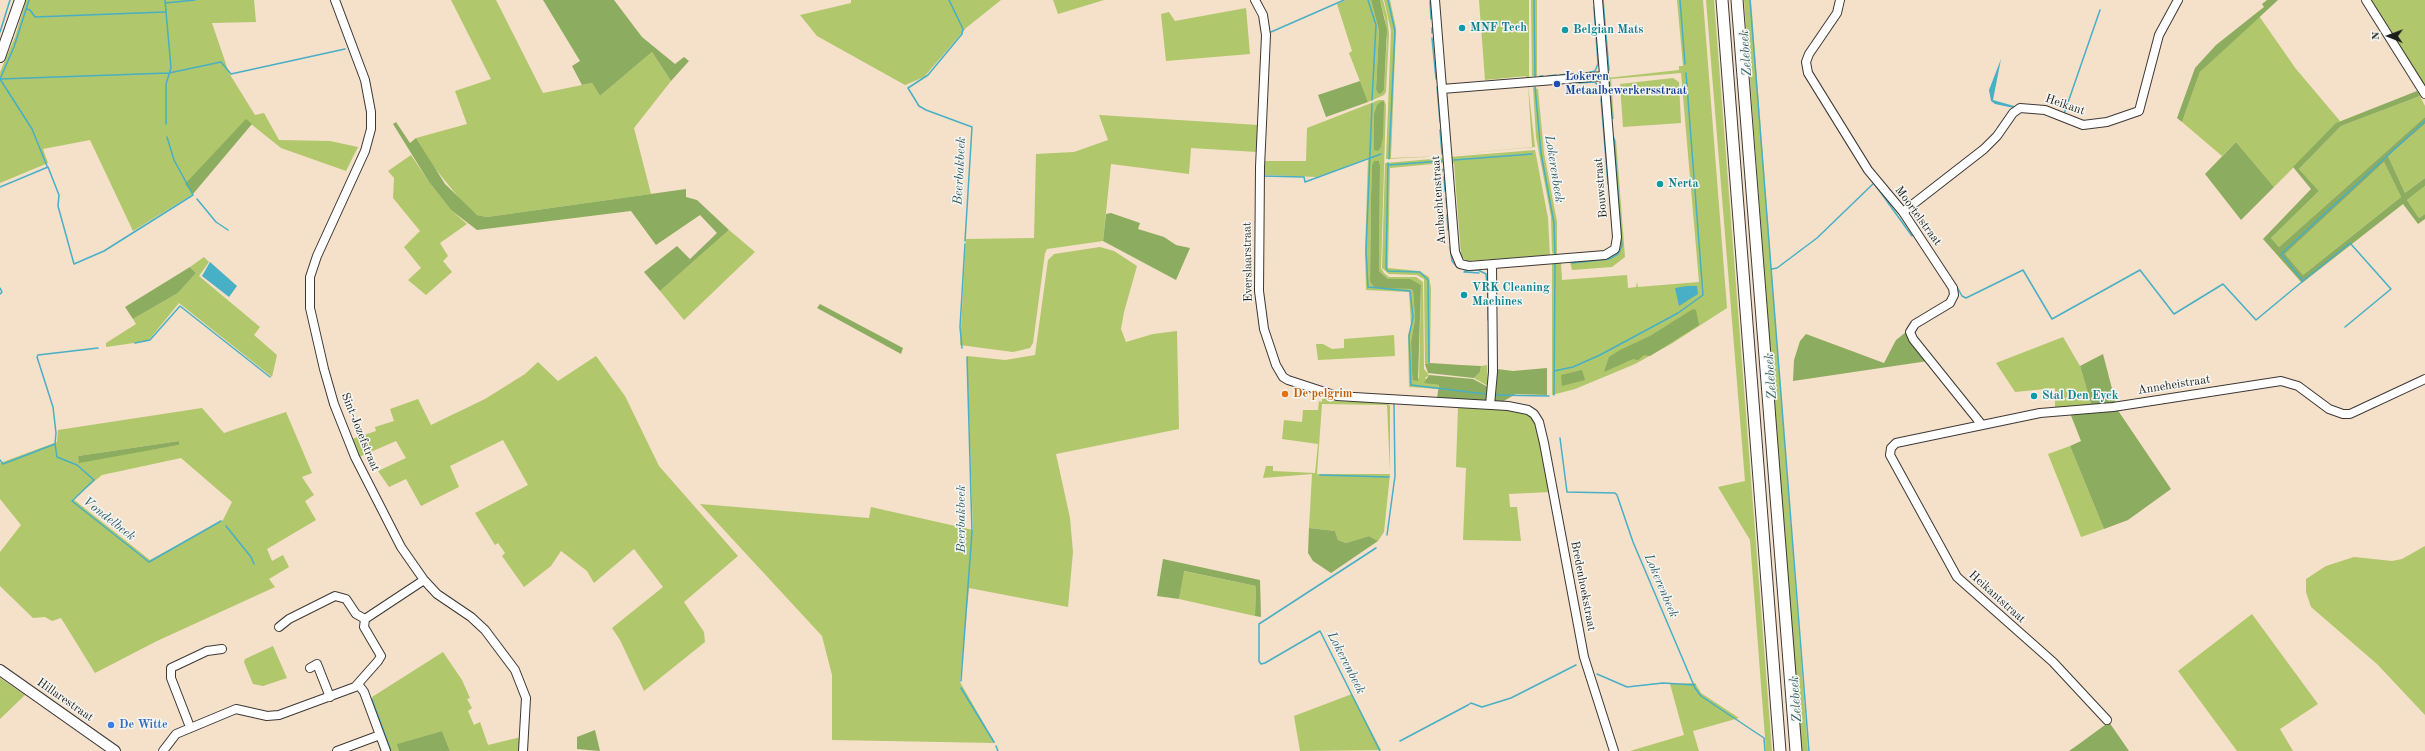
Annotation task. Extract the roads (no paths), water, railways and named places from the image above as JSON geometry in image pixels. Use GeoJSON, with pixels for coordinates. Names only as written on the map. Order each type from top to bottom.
{"type":"FeatureCollection","features":[{"type":"Feature","properties":{"kind":"highway"},"geometry":{"type":"LineString","coordinates":[[1722,0],[1780,751]]}},
{"type":"Feature","properties":{"kind":"highway"},"geometry":{"type":"LineString","coordinates":[[1737,0],[1796,751]]}},
{"type":"Feature","properties":{"kind":"main road"},"geometry":{"type":"LineString","coordinates":[[0,57],[20,0]]}},
{"type":"Feature","properties":{"kind":"main road","name":"Hillarestraat"},"geometry":{"type":"LineString","coordinates":[[0,670],[115,751]]}},
{"type":"Feature","properties":{"kind":"street","name":"Sint-Jozefstraat"},"geometry":{"type":"LineString","coordinates":[[335,0],[365,80],[371,112],[371,129],[365,151],[317,256],[310,277],[310,308],[324,369],[347,438],[378,505],[401,547],[424,580],[437,594],[471,617],[485,630],[515,670],[526,698],[523,751]]}},
{"type":"Feature","properties":{"kind":"street","name":"Everslaarstraat"},"geometry":{"type":"LineString","coordinates":[[1255,0],[1263,15],[1266,35],[1260,167],[1258,291],[1265,334],[1280,372],[1288,380],[1344,397],[1490,405],[1528,410],[1534,414],[1539,422]]}},
{"type":"Feature","properties":{"kind":"street","name":"Ambachtenstraat"},"geometry":{"type":"LineString","coordinates":[[1435,0],[1455,256],[1464,266],[1492,265]]}},
{"type":"Feature","properties":{"kind":"street","name":"Bouwstraat"},"geometry":{"type":"LineString","coordinates":[[1492,265],[1605,255],[1615,249],[1617,237],[1598,0]]}},
{"type":"Feature","properties":{"kind":"street","name":"Moortelstraat"},"geometry":{"type":"LineString","coordinates":[[1840,0],[1837,13],[1809,54],[1806,62],[1808,73],[1868,170],[1902,212],[1953,288],[1954,295],[1950,303],[1912,327],[1911,335],[1982,425]]}},
{"type":"Feature","properties":{"kind":"street","name":"Heikant"},"geometry":{"type":"LineString","coordinates":[[1902,212],[1984,149],[1997,136],[2013,113],[2020,108],[2045,110],[2083,125],[2113,121],[2139,112],[2159,35],[2178,0]]}},
{"type":"Feature","properties":{"kind":"street"},"geometry":{"type":"LineString","coordinates":[[2366,0],[2425,94]]}},
{"type":"Feature","properties":{"kind":"street"},"geometry":{"type":"LineString","coordinates":[[1442,89],[1604,76]]}},
{"type":"Feature","properties":{"kind":"street"},"geometry":{"type":"LineString","coordinates":[[1490,405],[1492,368],[1492,265]]}},
{"type":"Feature","properties":{"kind":"street","name":"Anneheistraat"},"geometry":{"type":"LineString","coordinates":[[1891,448],[1896,444],[2040,413],[2113,407],[2281,381],[2298,386],[2336,412],[2350,414],[2425,379]]}},
{"type":"Feature","properties":{"kind":"street","name":"Bredenhoekstraat"},"geometry":{"type":"LineString","coordinates":[[1539,422],[1584,657],[1614,751]]}},
{"type":"Feature","properties":{"kind":"street","name":"Heikantstraat"},"geometry":{"type":"LineString","coordinates":[[1891,448],[1890,455],[1956,577],[2053,662],[2107,720]]}},
{"type":"Feature","properties":{"kind":"street"},"geometry":{"type":"LineString","coordinates":[[163,751],[176,734],[236,709],[267,716],[279,715],[349,690],[358,684],[380,656],[364,627],[365,619],[424,580]]}},
{"type":"Feature","properties":{"kind":"street"},"geometry":{"type":"LineString","coordinates":[[278,627],[289,619],[335,596],[346,599],[356,614],[365,619]]}},
{"type":"Feature","properties":{"kind":"street"},"geometry":{"type":"LineString","coordinates":[[190,727],[171,678],[171,668],[207,651],[222,649]]}},
{"type":"Feature","properties":{"kind":"street"},"geometry":{"type":"LineString","coordinates":[[310,668],[317,664],[330,697]]}},
{"type":"Feature","properties":{"kind":"street"},"geometry":{"type":"LineString","coordinates":[[358,684],[364,692],[386,751]]}},
{"type":"Feature","properties":{"kind":"street"},"geometry":{"type":"LineString","coordinates":[[337,751],[380,735]]}},
{"type":"Feature","properties":{"kind":"water"},"geometry":{"type":"Polygon","coordinates":[[[2001,59],[1993,100],[2014,106],[2014,108],[1995,104],[1991,101],[1989,90],[2001,59]]]}},
{"type":"Feature","properties":{"kind":"water"},"geometry":{"type":"Polygon","coordinates":[[[210,262],[237,286],[229,297],[202,276],[210,262]]]}},
{"type":"Feature","properties":{"kind":"water"},"geometry":{"type":"Polygon","coordinates":[[[1697,286],[1698,294],[1679,306],[1675,288],[1697,286]]]}},
{"type":"Feature","properties":{"kind":"waterway"},"geometry":{"type":"LineString","coordinates":[[0,32],[10,0]]}},
{"type":"Feature","properties":{"kind":"waterway"},"geometry":{"type":"LineString","coordinates":[[0,79],[14,47],[29,0]]}},
{"type":"Feature","properties":{"kind":"waterway"},"geometry":{"type":"LineString","coordinates":[[165,0],[171,68],[166,84],[166,124]]}},
{"type":"Feature","properties":{"kind":"waterway"},"geometry":{"type":"LineString","coordinates":[[165,3],[195,0]]}},
{"type":"Feature","properties":{"kind":"waterway","name":"Beerbakbeek"},"geometry":{"type":"LineString","coordinates":[[949,0],[963,29],[962,34],[928,75],[908,88],[919,106],[972,127],[965,241]]}},
{"type":"Feature","properties":{"kind":"waterway"},"geometry":{"type":"LineString","coordinates":[[1271,32],[1344,0]]}},
{"type":"Feature","properties":{"kind":"waterway"},"geometry":{"type":"LineString","coordinates":[[1368,0],[1376,25],[1372,100]]}},
{"type":"Feature","properties":{"kind":"waterway"},"geometry":{"type":"LineString","coordinates":[[1388,0],[1395,31],[1389,159]]}},
{"type":"Feature","properties":{"kind":"waterway","name":"Lokerenbeek"},"geometry":{"type":"LineString","coordinates":[[1534,0],[1535,77]]}},
{"type":"Feature","properties":{"kind":"waterway"},"geometry":{"type":"LineString","coordinates":[[1603,0],[1609,70]]}},
{"type":"Feature","properties":{"kind":"waterway"},"geometry":{"type":"LineString","coordinates":[[1680,0],[1685,64]]}},
{"type":"Feature","properties":{"kind":"waterway","name":"Zelebeek"},"geometry":{"type":"LineString","coordinates":[[1750,0],[1809,751]]}},
{"type":"Feature","properties":{"kind":"waterway"},"geometry":{"type":"LineString","coordinates":[[1430,1],[1431,19]]}},
{"type":"Feature","properties":{"kind":"waterway"},"geometry":{"type":"LineString","coordinates":[[1586,73],[1595,71],[1598,64],[1594,7]]}},
{"type":"Feature","properties":{"kind":"waterway"},"geometry":{"type":"LineString","coordinates":[[27,9],[30,10],[35,17],[165,12]]}},
{"type":"Feature","properties":{"kind":"waterway"},"geometry":{"type":"LineString","coordinates":[[2064,114],[2100,10]]}},
{"type":"Feature","properties":{"kind":"waterway"},"geometry":{"type":"LineString","coordinates":[[1432,28],[1432,33]]}},
{"type":"Feature","properties":{"kind":"waterway"},"geometry":{"type":"LineString","coordinates":[[1432,38],[1436,79]]}},
{"type":"Feature","properties":{"kind":"waterway"},"geometry":{"type":"LineString","coordinates":[[0,79],[169,73],[221,62],[231,74],[345,49]]}},
{"type":"Feature","properties":{"kind":"waterway"},"geometry":{"type":"LineString","coordinates":[[1573,74],[1582,73]]}},
{"type":"Feature","properties":{"kind":"waterway"},"geometry":{"type":"LineString","coordinates":[[1554,371],[1573,367],[1600,355],[1678,313],[1703,295],[1686,73]]}},
{"type":"Feature","properties":{"kind":"waterway"},"geometry":{"type":"LineString","coordinates":[[1560,75],[1569,74]]}},
{"type":"Feature","properties":{"kind":"waterway"},"geometry":{"type":"LineString","coordinates":[[1548,76],[1556,75]]}},
{"type":"Feature","properties":{"kind":"waterway"},"geometry":{"type":"LineString","coordinates":[[1609,77],[1612,118]]}},
{"type":"Feature","properties":{"kind":"waterway"},"geometry":{"type":"LineString","coordinates":[[0,79],[32,129],[47,166]]}},
{"type":"Feature","properties":{"kind":"waterway"},"geometry":{"type":"LineString","coordinates":[[1579,83],[1595,82],[1600,88],[1601,93]]}},
{"type":"Feature","properties":{"kind":"waterway"},"geometry":{"type":"LineString","coordinates":[[1437,87],[1440,122]]}},
{"type":"Feature","properties":{"kind":"waterway","name":"Lokerenbeek"},"geometry":{"type":"LineString","coordinates":[[1535,87],[1541,153],[1554,223],[1555,254]]}},
{"type":"Feature","properties":{"kind":"waterway"},"geometry":{"type":"LineString","coordinates":[[1601,99],[1608,184]]}},
{"type":"Feature","properties":{"kind":"waterway"},"geometry":{"type":"LineString","coordinates":[[1372,104],[1366,251],[1368,287],[1410,291],[1413,317],[1409,336],[1411,385],[1485,394]]}},
{"type":"Feature","properties":{"kind":"waterway"},"geometry":{"type":"LineString","coordinates":[[1957,287],[1962,296],[1966,298],[2023,270],[2052,319],[2140,270],[2174,314],[2223,284],[2256,320],[2303,281],[2281,254],[2425,121]]}},
{"type":"Feature","properties":{"kind":"waterway"},"geometry":{"type":"LineString","coordinates":[[1440,130],[1442,154]]}},
{"type":"Feature","properties":{"kind":"waterway"},"geometry":{"type":"LineString","coordinates":[[167,137],[174,160],[193,195]]}},
{"type":"Feature","properties":{"kind":"waterway"},"geometry":{"type":"LineString","coordinates":[[1572,263],[1609,259],[1618,254],[1622,246],[1614,138]]}},
{"type":"Feature","properties":{"kind":"waterway"},"geometry":{"type":"LineString","coordinates":[[1262,176],[1304,177],[1305,182],[1381,154]]}},
{"type":"Feature","properties":{"kind":"waterway"},"geometry":{"type":"LineString","coordinates":[[1454,160],[1532,154]]}},
{"type":"Feature","properties":{"kind":"waterway"},"geometry":{"type":"LineString","coordinates":[[1388,165],[1442,161]]}},
{"type":"Feature","properties":{"kind":"waterway"},"geometry":{"type":"LineString","coordinates":[[1388,163],[1386,268],[1388,271],[1420,272],[1428,280],[1429,362]]}},
{"type":"Feature","properties":{"kind":"waterway"},"geometry":{"type":"LineString","coordinates":[[0,187],[48,167],[59,195],[58,206],[74,264],[104,251],[193,195]]}},
{"type":"Feature","properties":{"kind":"waterway"},"geometry":{"type":"LineString","coordinates":[[1444,177],[1445,191]]}},
{"type":"Feature","properties":{"kind":"waterway"},"geometry":{"type":"LineString","coordinates":[[1772,269],[1777,268],[1817,238],[1874,183]]}},
{"type":"Feature","properties":{"kind":"waterway"},"geometry":{"type":"LineString","coordinates":[[1876,186],[1912,236],[1915,234]]}},
{"type":"Feature","properties":{"kind":"waterway"},"geometry":{"type":"LineString","coordinates":[[1446,198],[1447,208]]}},
{"type":"Feature","properties":{"kind":"waterway"},"geometry":{"type":"LineString","coordinates":[[197,199],[216,222],[228,230]]}},
{"type":"Feature","properties":{"kind":"waterway"},"geometry":{"type":"LineString","coordinates":[[1447,215],[1448,230]]}},
{"type":"Feature","properties":{"kind":"waterway"},"geometry":{"type":"LineString","coordinates":[[2303,281],[2350,243],[2391,289],[2345,327]]}},
{"type":"Feature","properties":{"kind":"waterway","name":"Beerbakbeek"},"geometry":{"type":"LineString","coordinates":[[962,348],[960,327],[965,244]]}},
{"type":"Feature","properties":{"kind":"waterway"},"geometry":{"type":"LineString","coordinates":[[1450,247],[1452,261],[1456,266]]}},
{"type":"Feature","properties":{"kind":"waterway","name":"Lokerenbeek"},"geometry":{"type":"LineString","coordinates":[[1554,395],[1555,264]]}},
{"type":"Feature","properties":{"kind":"waterway"},"geometry":{"type":"LineString","coordinates":[[1465,271],[1478,270],[1486,274],[1488,298]]}},
{"type":"Feature","properties":{"kind":"waterway"},"geometry":{"type":"LineString","coordinates":[[1464,272],[1479,273]]}},
{"type":"Feature","properties":{"kind":"waterway","name":"Vondelbeek"},"geometry":{"type":"LineString","coordinates":[[0,288],[2,292],[0,294]]}},
{"type":"Feature","properties":{"kind":"waterway"},"geometry":{"type":"LineString","coordinates":[[1488,303],[1488,320]]}},
{"type":"Feature","properties":{"kind":"waterway"},"geometry":{"type":"LineString","coordinates":[[135,343],[150,340],[180,306],[270,377]]}},
{"type":"Feature","properties":{"kind":"waterway"},"geometry":{"type":"LineString","coordinates":[[55,444],[56,433],[53,407],[37,357],[38,355],[98,348]]}},
{"type":"Feature","properties":{"kind":"waterway","name":"Beerbakbeek"},"geometry":{"type":"LineString","coordinates":[[961,681],[972,532],[967,357]]}},
{"type":"Feature","properties":{"kind":"waterway"},"geometry":{"type":"LineString","coordinates":[[1495,395],[1549,396]]}},
{"type":"Feature","properties":{"kind":"waterway","name":"Lokerenbeek"},"geometry":{"type":"LineString","coordinates":[[1387,535],[1395,476],[1394,404]]}},
{"type":"Feature","properties":{"kind":"waterway","name":"Lokerenbeek"},"geometry":{"type":"LineString","coordinates":[[1560,438],[1567,492],[1615,493],[1617,495],[1633,542],[1695,688],[1701,696],[1764,738],[1765,751]]}},
{"type":"Feature","properties":{"kind":"waterway","name":"Vondelbeek"},"geometry":{"type":"LineString","coordinates":[[0,460],[3,464],[55,444],[57,457],[77,465],[94,480],[72,501],[149,562],[221,521]]}},
{"type":"Feature","properties":{"kind":"waterway"},"geometry":{"type":"LineString","coordinates":[[1320,475],[1389,477]]}},
{"type":"Feature","properties":{"kind":"waterway","name":"Vondelbeek"},"geometry":{"type":"LineString","coordinates":[[226,526],[251,557],[254,564]]}},
{"type":"Feature","properties":{"kind":"waterway","name":"Lokerenbeek"},"geometry":{"type":"LineString","coordinates":[[1376,548],[1259,624],[1259,661],[1261,664],[1265,663],[1320,631],[1380,751]]}},
{"type":"Feature","properties":{"kind":"waterway"},"geometry":{"type":"LineString","coordinates":[[1400,741],[1471,703],[1482,707],[1511,698],[1576,665]]}},
{"type":"Feature","properties":{"kind":"waterway"},"geometry":{"type":"LineString","coordinates":[[1597,674],[1627,687],[1663,683],[1695,685]]}},
{"type":"Feature","properties":{"kind":"waterway","name":"Beerbakbeek"},"geometry":{"type":"LineString","coordinates":[[961,688],[994,742]]}},
{"type":"Feature","properties":{"kind":"waterway","name":"Vondelbeek"},"geometry":{"type":"LineString","coordinates":[[372,699],[391,751]]}},
{"type":"Feature","properties":{"kind":"waterway","name":"Beerbakbeek"},"geometry":{"type":"LineString","coordinates":[[996,746],[998,751]]}},
{"type":"Feature","properties":{"kind":"place","name":"MNF Tech"},"geometry":{"type":"Point","coordinates":[1462,28]}},
{"type":"Feature","properties":{"kind":"place","name":"Belgian Mats"},"geometry":{"type":"Point","coordinates":[1565,30]}},
{"type":"Feature","properties":{"kind":"place","name":"Lokeren Metaalbewerkersstraat"},"geometry":{"type":"Point","coordinates":[1557,84]}},
{"type":"Feature","properties":{"kind":"place","name":"Nerta"},"geometry":{"type":"Point","coordinates":[1660,184]}},
{"type":"Feature","properties":{"kind":"place","name":"VRK Cleaning Machines"},"geometry":{"type":"Point","coordinates":[1464,295]}},
{"type":"Feature","properties":{"kind":"place","name":"De pelgrim"},"geometry":{"type":"Point","coordinates":[1285,394]}},
{"type":"Feature","properties":{"kind":"place","name":"Stal Den Eyck"},"geometry":{"type":"Point","coordinates":[2034,396]}},
{"type":"Feature","properties":{"kind":"place","name":"De Witte"},"geometry":{"type":"Point","coordinates":[111,725]}}]}
